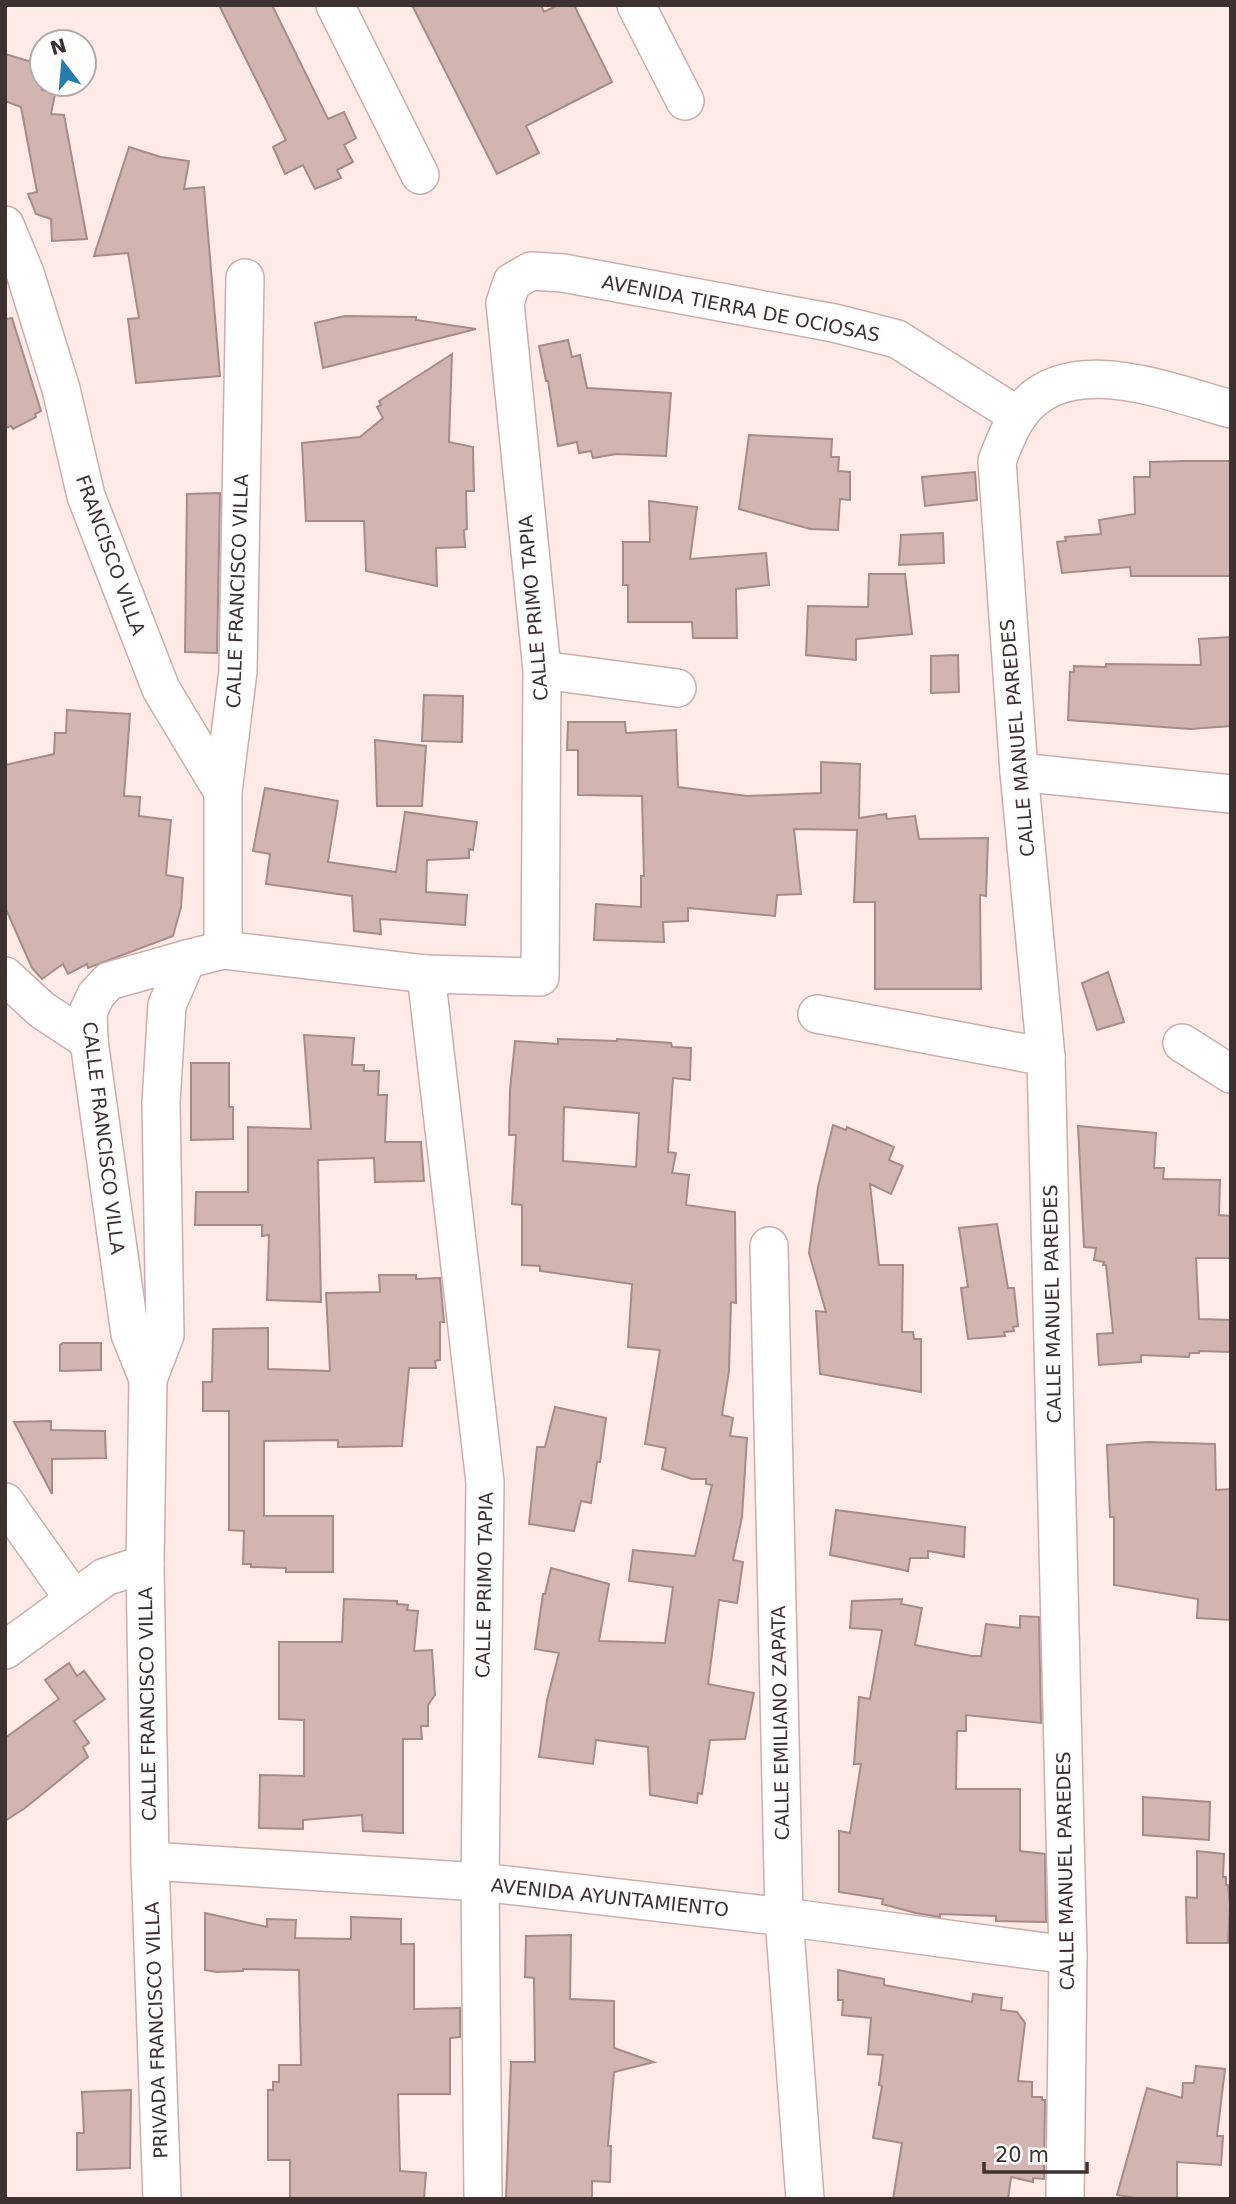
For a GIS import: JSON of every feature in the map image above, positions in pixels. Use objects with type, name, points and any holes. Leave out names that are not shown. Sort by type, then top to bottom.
[{"type":"street","points":[[335,5],[420,175]]},
{"type":"street","points":[[636,5],[685,101]]},
{"type":"street","name":"FRANCISCO VILLA","points":[[5,225],[25,273],[61,389],[86,496],[161,690],[223,792]]},
{"type":"street","name":"AVENIDA TIERRA DE OCIOSAS","points":[[512,282],[531,271],[563,273],[834,323],[897,339],[1018,416]]},
{"type":"street","name":"CALLE FRANCISCO VILLA","points":[[148,1379],[130,1334],[89,1041],[88,1012],[96,995],[109,981],[223,950],[223,792],[238,671],[245,278]]},
{"type":"street","name":"CALLE PRIMO TAPIA","points":[[483,2199],[480,1882],[485,1482],[426,974],[540,977],[542,670],[505,303],[512,282]]},
{"type":"street","points":[[1018,416],[1041,394],[1078,379],[1125,381],[1231,409]]},
{"type":"street","name":"CALLE MANUEL PAREDES","points":[[1018,416],[997,461],[1019,772],[1046,1057],[1068,1955],[1065,2199]]},
{"type":"street","points":[[542,670],[677,688]]},
{"type":"street","points":[[1019,772],[1231,794]]},
{"type":"street","points":[[223,950],[426,974]]},
{"type":"street","name":"CALLE FRANCISCO VILLA","points":[[150,1860],[145,1564],[148,1379],[165,1335],[162,1103],[167,1005],[187,959]]},
{"type":"street","points":[[5,976],[43,1010],[89,1041]]},
{"type":"street","points":[[817,1014],[1046,1057]]},
{"type":"street","points":[[1182,1043],[1231,1074]]},
{"type":"street","name":"CALLE EMILIANO ZAPATA","points":[[769,1246],[784,1917],[805,2199]]},
{"type":"street","points":[[5,1502],[72,1598]]},
{"type":"street","points":[[5,1650],[72,1598],[105,1577],[145,1564]]},
{"type":"street","name":"AVENIDA AYUNTAMIENTO","points":[[150,1860],[480,1882],[784,1917],[1068,1955]]},
{"type":"street","name":"PRIVADA FRANCISCO VILLA","points":[[150,1860],[162,2199]]},
{"type":"building","points":[[219,5],[272,5],[328,119],[344,112],[356,138],[344,145],[353,162],[337,170],[341,178],[315,189],[303,165],[285,174],[273,147],[286,140]]},
{"type":"building","points":[[412,5],[541,5],[544,12],[558,5],[574,5],[612,82],[526,126],[539,153],[497,174]]},
{"type":"building","points":[[5,54],[28,61],[28,98],[54,98],[51,114],[64,115],[87,239],[52,241],[51,219],[36,214],[28,194],[37,192],[21,107],[5,101]]},
{"type":"building","points":[[129,147],[161,157],[189,161],[184,189],[204,187],[220,376],[136,383],[128,319],[139,318],[128,253],[94,256]]},
{"type":"building","points":[[345,316],[416,317],[416,320],[476,329],[323,368],[315,323]]},
{"type":"building","points":[[12,318],[41,411],[35,414],[36,417],[13,429],[11,426],[5,428],[5,319]]},
{"type":"building","points":[[568,340],[572,357],[580,355],[587,388],[671,393],[666,456],[616,454],[593,458],[591,451],[579,453],[577,442],[558,446],[548,381],[539,346]]},
{"type":"building","points":[[452,354],[449,442],[473,447],[474,491],[466,491],[465,547],[436,548],[437,586],[366,571],[364,521],[306,521],[302,443],[360,437],[383,418],[377,407],[381,405],[379,401]]},
{"type":"building","points":[[749,435],[832,439],[831,457],[839,457],[838,471],[850,472],[850,500],[840,499],[838,530],[810,529],[739,509]]},
{"type":"building","points":[[1231,461],[1231,576],[1131,576],[1130,567],[1062,573],[1057,542],[1066,541],[1065,537],[1101,534],[1099,520],[1135,514],[1134,477],[1150,477],[1150,462]]},
{"type":"building","points":[[975,472],[977,500],[925,506],[922,477]]},
{"type":"building","points":[[220,493],[217,653],[185,652],[187,494]]},
{"type":"building","points":[[649,501],[697,507],[690,559],[766,553],[769,585],[736,589],[737,638],[693,638],[692,622],[628,622],[628,585],[623,585],[623,542],[650,542]]},
{"type":"building","points":[[943,533],[944,563],[899,565],[901,535]]},
{"type":"building","points":[[869,574],[905,574],[912,634],[856,639],[856,660],[806,655],[808,606],[868,607]]},
{"type":"building","points":[[1231,637],[1231,726],[1190,729],[1068,720],[1070,672],[1074,672],[1074,666],[1201,665],[1199,639]]},
{"type":"building","points":[[958,655],[959,692],[931,693],[931,656]]},
{"type":"building","points":[[424,695],[463,696],[462,742],[422,741]]},
{"type":"building","points":[[67,710],[130,714],[124,796],[140,797],[139,816],[171,820],[166,875],[183,878],[181,907],[173,936],[88,968],[87,964],[68,974],[63,964],[42,979],[32,968],[5,907],[5,765],[54,754],[55,733],[66,733]]},
{"type":"building","points":[[568,722],[625,722],[626,733],[676,730],[678,787],[747,796],[821,793],[821,762],[860,764],[859,818],[886,814],[887,819],[915,816],[919,839],[988,838],[986,896],[980,895],[981,989],[875,989],[875,902],[854,902],[857,830],[794,829],[801,894],[777,895],[775,916],[688,908],[688,921],[663,922],[664,942],[594,940],[596,904],[641,907],[641,876],[644,876],[642,796],[578,795],[578,750],[567,750]]},
{"type":"building","points":[[375,740],[426,746],[422,806],[377,806]]},
{"type":"building","points":[[265,788],[338,801],[328,862],[396,872],[405,812],[477,822],[473,850],[469,849],[469,858],[427,860],[426,892],[467,895],[465,925],[380,919],[381,934],[354,931],[352,896],[266,884],[270,854],[253,851]]},
{"type":"building","points":[[1108,972],[1124,1022],[1097,1030],[1082,983]]},
{"type":"building","points":[[304,1035],[354,1038],[352,1065],[364,1065],[364,1071],[379,1071],[378,1095],[387,1095],[385,1142],[421,1142],[424,1181],[375,1182],[374,1158],[318,1160],[321,1302],[267,1300],[269,1235],[262,1236],[262,1225],[195,1225],[196,1192],[248,1192],[248,1127],[311,1129]]},
{"type":"building","points":[[558,1039],[617,1039],[671,1043],[672,1047],[691,1048],[690,1080],[673,1078],[668,1152],[676,1153],[672,1173],[689,1175],[686,1205],[735,1212],[736,1303],[731,1302],[729,1371],[722,1415],[733,1418],[730,1436],[747,1438],[742,1517],[733,1560],[743,1562],[737,1603],[719,1600],[708,1684],[754,1693],[745,1739],[710,1740],[702,1794],[698,1793],[697,1803],[650,1795],[648,1747],[596,1740],[593,1764],[539,1757],[547,1700],[559,1653],[535,1649],[543,1594],[551,1568],[609,1584],[599,1641],[665,1643],[673,1587],[629,1581],[633,1550],[695,1556],[712,1485],[706,1484],[706,1479],[692,1479],[662,1469],[666,1448],[645,1444],[660,1350],[628,1347],[632,1284],[540,1271],[540,1266],[522,1265],[522,1205],[512,1204],[516,1135],[509,1135],[515,1041],[558,1044]],"holes":[[[564,1107],[639,1113],[636,1167],[563,1161]]]},
{"type":"building","points":[[191,1063],[229,1063],[229,1107],[233,1107],[233,1139],[191,1140]]},
{"type":"building","points":[[833,1125],[846,1130],[847,1127],[894,1147],[889,1160],[903,1166],[891,1194],[870,1184],[879,1265],[903,1265],[902,1332],[913,1332],[914,1339],[921,1339],[921,1392],[820,1374],[816,1311],[826,1312],[809,1253],[818,1187]]},
{"type":"building","points":[[1078,1126],[1156,1133],[1154,1168],[1164,1168],[1163,1179],[1220,1180],[1219,1215],[1231,1216],[1231,1258],[1196,1258],[1199,1319],[1231,1320],[1231,1352],[1199,1351],[1190,1353],[1189,1357],[1141,1355],[1141,1362],[1099,1365],[1097,1334],[1113,1333],[1106,1265],[1094,1260],[1096,1248],[1084,1247]]},
{"type":"building","points":[[997,1224],[1008,1288],[1014,1288],[1018,1326],[1013,1327],[1014,1331],[1004,1332],[1005,1336],[968,1339],[961,1288],[968,1287],[959,1228]]},
{"type":"building","points":[[379,1275],[416,1275],[416,1279],[440,1278],[444,1322],[440,1322],[440,1360],[435,1361],[436,1368],[409,1368],[402,1446],[338,1447],[338,1440],[264,1441],[264,1516],[333,1516],[333,1572],[286,1572],[286,1568],[251,1567],[251,1564],[243,1564],[244,1531],[229,1530],[229,1411],[203,1411],[203,1382],[212,1382],[213,1329],[268,1328],[268,1369],[330,1371],[326,1293],[380,1292]]},
{"type":"building","points":[[101,1343],[101,1370],[60,1371],[60,1345]]},
{"type":"building","points":[[555,1407],[606,1418],[591,1503],[581,1501],[574,1531],[529,1524],[537,1447],[545,1447]]},
{"type":"building","points":[[51,1421],[51,1430],[105,1431],[106,1458],[52,1459],[52,1494],[14,1422]]},
{"type":"building","points":[[1148,1442],[1215,1444],[1216,1490],[1231,1489],[1231,1620],[1197,1618],[1198,1599],[1114,1585],[1114,1517],[1110,1517],[1107,1445]]},
{"type":"building","points":[[836,1510],[965,1527],[964,1557],[928,1551],[928,1558],[910,1558],[908,1571],[830,1555]]},
{"type":"building","points":[[344,1599],[397,1601],[397,1604],[408,1605],[407,1610],[418,1611],[414,1651],[432,1650],[435,1695],[428,1705],[428,1726],[421,1726],[422,1739],[403,1739],[403,1833],[363,1831],[362,1815],[303,1820],[303,1829],[259,1828],[260,1775],[304,1776],[304,1720],[279,1719],[279,1642],[342,1642]]},
{"type":"building","points":[[902,1599],[901,1604],[922,1608],[915,1645],[972,1656],[981,1656],[986,1624],[1020,1628],[1020,1616],[1039,1617],[1041,1723],[966,1715],[966,1731],[957,1731],[956,1789],[1020,1789],[1020,1851],[1045,1854],[1046,1922],[996,1921],[996,1916],[940,1914],[940,1917],[882,1904],[883,1899],[839,1892],[839,1831],[850,1833],[861,1764],[854,1764],[859,1697],[870,1699],[882,1630],[850,1628],[852,1601]]},
{"type":"building","points":[[69,1663],[77,1676],[84,1671],[105,1699],[74,1721],[89,1743],[83,1747],[88,1757],[5,1821],[5,1738],[59,1699],[45,1680]]},
{"type":"building","points":[[1143,1797],[1210,1802],[1209,1840],[1143,1835]]},
{"type":"building","points":[[1197,1851],[1224,1854],[1223,1877],[1226,1877],[1228,1885],[1230,1906],[1228,1943],[1187,1943],[1186,1897],[1197,1898]]},
{"type":"building","points":[[205,1913],[267,1927],[267,1919],[296,1920],[295,1938],[351,1939],[351,1917],[401,1919],[401,1944],[414,1944],[414,2009],[460,2008],[460,2037],[450,2038],[450,2094],[398,2094],[400,2171],[426,2173],[424,2199],[290,2199],[290,2160],[268,2160],[268,2090],[273,2090],[273,2082],[279,2082],[279,2065],[301,2065],[299,1970],[205,1970]]},
{"type":"building","points":[[571,1935],[570,1999],[614,2001],[614,2048],[654,2062],[614,2072],[608,2146],[611,2146],[610,2182],[592,2181],[592,2199],[506,2199],[511,2062],[535,2062],[534,1978],[525,1977],[526,1936]]},
{"type":"building","points":[[838,1970],[884,1979],[884,1985],[972,2002],[973,1994],[1002,1998],[1001,2010],[1017,2012],[1025,2023],[1018,2081],[1032,2082],[1032,2097],[1042,2097],[1042,2100],[1045,2100],[1044,2179],[1033,2178],[1033,2182],[1011,2177],[1008,2199],[893,2199],[902,2143],[873,2138],[882,2086],[879,2085],[883,2055],[868,2054],[871,2018],[842,2015],[843,2000],[838,2000]]},
{"type":"building","points":[[1196,2066],[1225,2069],[1217,2136],[1223,2136],[1221,2165],[1177,2162],[1177,2199],[1142,2199],[1117,2195],[1147,2088],[1182,2098],[1183,2083],[1194,2083]]},
{"type":"building","points":[[131,2090],[130,2168],[77,2170],[77,2133],[84,2133],[82,2092]]}]
